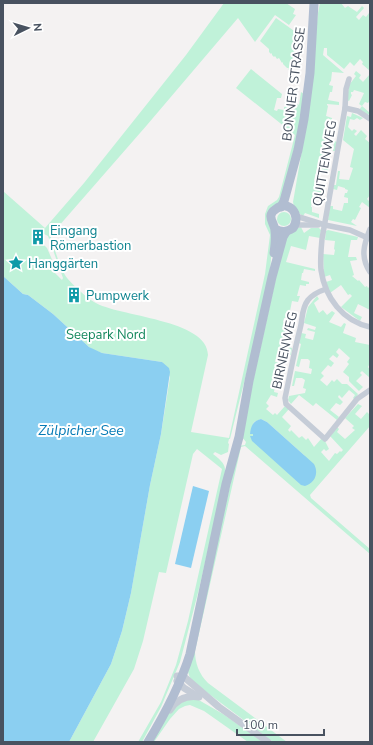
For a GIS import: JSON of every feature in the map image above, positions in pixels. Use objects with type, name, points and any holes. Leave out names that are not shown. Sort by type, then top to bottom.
[{"type":"main road","name":"BONNER STRASSE","points":[[294,217],[292,198],[308,88],[314,21],[314,3]]},
{"type":"main road","name":"BONNER STRASSE","points":[[314,21],[319,3]]},
{"type":"main road","name":"BONNER STRASSE","points":[[281,207],[284,202],[298,150]]},
{"type":"main road","points":[[148,742],[169,706],[190,654],[226,484],[232,442],[239,409],[249,381],[272,277],[283,237],[286,232],[290,230],[294,217],[285,206],[274,211],[271,217],[275,229],[276,240],[272,277]]},
{"type":"main road","points":[[275,229],[286,232]]},
{"type":"main road","points":[[144,742],[179,679]]},
{"type":"street","points":[[345,108],[346,89],[349,78]]},
{"type":"street","name":"QUITTENWEG","points":[[370,119],[358,111],[345,108],[322,239],[321,265],[322,276],[326,289],[339,310],[345,316],[358,324],[370,327]]},
{"type":"street","points":[[294,217],[350,230],[368,238]]},
{"type":"street","points":[[294,217],[325,225]]},
{"type":"street","points":[[370,228],[368,238],[364,246],[363,255],[370,272]]},
{"type":"street","name":"BIRNENWEG","points":[[326,289],[312,296],[304,308],[295,343],[294,356],[285,398],[286,404],[325,439],[357,399],[370,390]]},
{"type":"street","points":[[179,679],[199,697],[219,706]]},
{"type":"street","points":[[179,679],[268,742]]},
{"type":"street","points":[[153,733],[174,704],[188,697],[199,697]]},
{"type":"green space","name":"Seepark Nord","points":[[224,3],[286,3],[295,9],[293,14],[296,15],[289,25],[275,15],[255,42],[238,18],[51,235],[51,238],[65,275],[74,286],[91,300],[122,312],[178,326],[194,334],[204,343],[208,355],[191,432],[229,438],[265,274],[270,235],[265,224],[265,214],[268,206],[279,197],[295,135],[236,88],[251,69],[282,94],[281,98],[277,98],[274,110],[284,110],[288,97],[299,105],[301,92],[304,94],[300,124],[283,196],[275,214],[269,276],[228,443],[228,452],[221,455],[215,452],[213,454],[224,465],[225,472],[199,589],[180,662],[161,707],[142,742],[138,742],[161,702],[176,665],[188,621],[222,469],[197,449],[193,454],[166,573],[159,572],[143,641],[134,669],[93,742],[69,742],[111,664],[122,631],[131,593],[150,485],[161,434],[170,377],[162,362],[102,353],[89,347],[53,314],[28,295],[23,294],[3,276],[3,191],[45,228],[84,183],[186,55]],"holes":[[[44,234],[48,236],[63,278],[62,280],[50,268],[54,264],[47,248],[39,240]]]},
{"type":"green space","points":[[320,3],[341,3],[345,8],[348,6],[357,12],[362,6],[364,8],[356,17],[359,20],[363,15],[366,17],[369,13],[370,14],[370,71],[362,64],[363,62],[360,59],[354,66],[350,62],[344,69],[327,55],[327,48],[324,48],[323,55],[344,73],[332,72],[329,85],[333,86],[328,100],[339,102],[339,105],[327,104],[326,116],[332,118],[332,121],[336,122],[335,125],[329,124],[328,133],[324,133],[324,136],[337,142],[336,151],[333,151],[334,143],[323,141],[321,153],[324,153],[319,167],[329,168],[328,171],[317,169],[314,180],[315,184],[324,185],[324,187],[317,185],[316,189],[323,191],[324,196],[313,194],[311,207],[312,212],[319,214],[319,218],[305,213],[303,216],[296,210],[293,202],[307,121]]},
{"type":"green space","points":[[276,18],[297,33],[291,72],[279,58],[277,59],[272,55],[272,53],[271,54],[269,52],[269,49],[260,41]]},
{"type":"green space","points":[[356,71],[361,75],[359,78],[363,82],[370,74],[370,100],[368,103],[365,102],[362,106],[359,104],[364,93],[354,90],[351,92],[352,95],[349,101],[347,100],[349,85],[356,76],[354,74]]},
{"type":"green space","points":[[362,106],[370,113],[368,115],[359,110]]},
{"type":"green space","points":[[352,113],[363,118],[360,120],[357,118],[354,120],[350,119],[348,127],[352,131],[354,129],[357,131],[354,134],[356,136],[361,130],[367,136],[365,139],[370,143],[370,195],[367,199],[370,202],[370,208],[362,202],[359,207],[361,208],[355,220],[353,219],[351,222],[357,226],[328,220],[330,206],[333,206],[333,209],[342,211],[344,203],[348,203],[348,198],[344,197],[348,190],[338,186],[337,190],[333,189],[334,185],[336,185],[338,171],[340,171],[339,179],[349,180],[353,168],[350,167],[354,149],[343,140],[347,116],[351,117]]},
{"type":"green space","points":[[284,212],[289,214],[291,219],[289,224],[284,226],[279,224],[277,219],[279,214]]},
{"type":"green space","points":[[301,227],[304,233],[311,228],[319,228],[321,230],[320,238],[309,236],[306,250],[291,246],[286,262],[315,269],[315,271],[304,269],[301,280],[309,282],[309,284],[306,284],[306,286],[300,285],[297,296],[300,296],[298,302],[292,301],[290,311],[293,312],[293,315],[287,313],[286,318],[284,318],[283,322],[286,323],[286,330],[292,331],[292,334],[284,333],[280,346],[292,348],[291,355],[288,354],[289,351],[279,349],[275,362],[282,363],[282,366],[276,365],[274,370],[274,374],[277,374],[274,392],[278,393],[277,397],[271,395],[266,403],[269,406],[266,409],[273,415],[275,413],[277,415],[285,406],[289,409],[282,417],[291,426],[288,430],[290,432],[291,430],[299,438],[302,436],[306,440],[308,438],[314,447],[322,438],[329,449],[326,451],[324,449],[321,452],[329,461],[335,453],[337,454],[343,450],[330,436],[337,427],[339,429],[337,432],[345,439],[355,430],[352,428],[354,426],[345,418],[358,404],[362,406],[355,414],[361,419],[367,412],[370,415],[370,426],[310,495],[311,498],[370,549],[370,554],[245,446],[241,447],[195,655],[200,672],[208,683],[287,742],[273,742],[201,688],[190,678],[188,672],[239,446],[245,445],[246,442],[241,436],[285,237]],"holes":[[[261,419],[267,422],[305,456],[250,436],[253,436],[253,434],[250,434],[254,422]]]},
{"type":"green space","points":[[328,230],[358,237],[357,240],[351,240],[348,257],[356,257],[357,260],[350,261],[354,275],[352,276],[358,281],[359,280],[365,287],[367,286],[368,288],[370,286],[370,310],[358,304],[354,313],[362,317],[360,321],[341,307],[352,296],[350,294],[348,295],[341,285],[330,293],[326,282],[332,280],[330,275],[324,277],[323,254],[334,255],[335,250],[335,241],[325,240],[326,231]]},
{"type":"green space","points":[[317,296],[319,299],[314,303],[319,313],[323,310],[327,315],[332,311],[335,313],[329,322],[341,327],[344,323],[346,324],[343,333],[356,338],[355,342],[370,345],[370,363],[368,367],[370,370],[370,378],[362,371],[360,373],[362,375],[356,381],[363,387],[359,391],[349,381],[349,377],[343,372],[349,364],[347,362],[350,358],[339,348],[336,352],[339,355],[337,358],[333,355],[329,359],[334,363],[331,367],[328,365],[321,373],[324,376],[320,380],[327,386],[332,380],[334,382],[337,379],[342,384],[347,384],[358,394],[355,400],[353,398],[355,395],[349,390],[342,398],[339,395],[338,397],[343,402],[340,405],[336,403],[330,410],[339,417],[337,420],[316,403],[313,406],[299,395],[291,404],[288,400],[289,396],[305,393],[306,389],[303,388],[305,380],[302,378],[296,378],[294,386],[292,386],[295,371],[311,374],[312,369],[309,368],[310,361],[308,359],[301,359],[299,367],[296,366],[301,344],[299,343],[301,333],[306,334],[305,338],[313,340],[315,332],[307,330],[308,328],[315,330],[316,327],[304,323],[308,307]]},
{"type":"green space","points":[[197,699],[223,714],[263,742],[248,742],[204,711],[190,705],[179,709],[154,742],[150,742],[172,709],[183,701]]},
{"type":"water","name":"Zülpicher See","points":[[3,276],[23,294],[28,295],[53,314],[89,347],[102,353],[162,362],[169,368],[170,372],[161,434],[150,485],[131,593],[122,631],[111,664],[69,742],[3,742]]},
{"type":"water","points":[[261,419],[267,422],[314,464],[316,474],[311,483],[305,486],[301,485],[252,441],[250,436],[253,436],[253,434],[250,434],[252,426],[256,421]]},
{"type":"water","points":[[193,486],[209,491],[191,568],[175,564]]},
{"type":"place","name":"Eingang Römerbastion","points":[[38,237]]},
{"type":"place","name":"Hanggärten","points":[[16,263]]},
{"type":"place","name":"Pumpwerk","points":[[74,295]]}]
